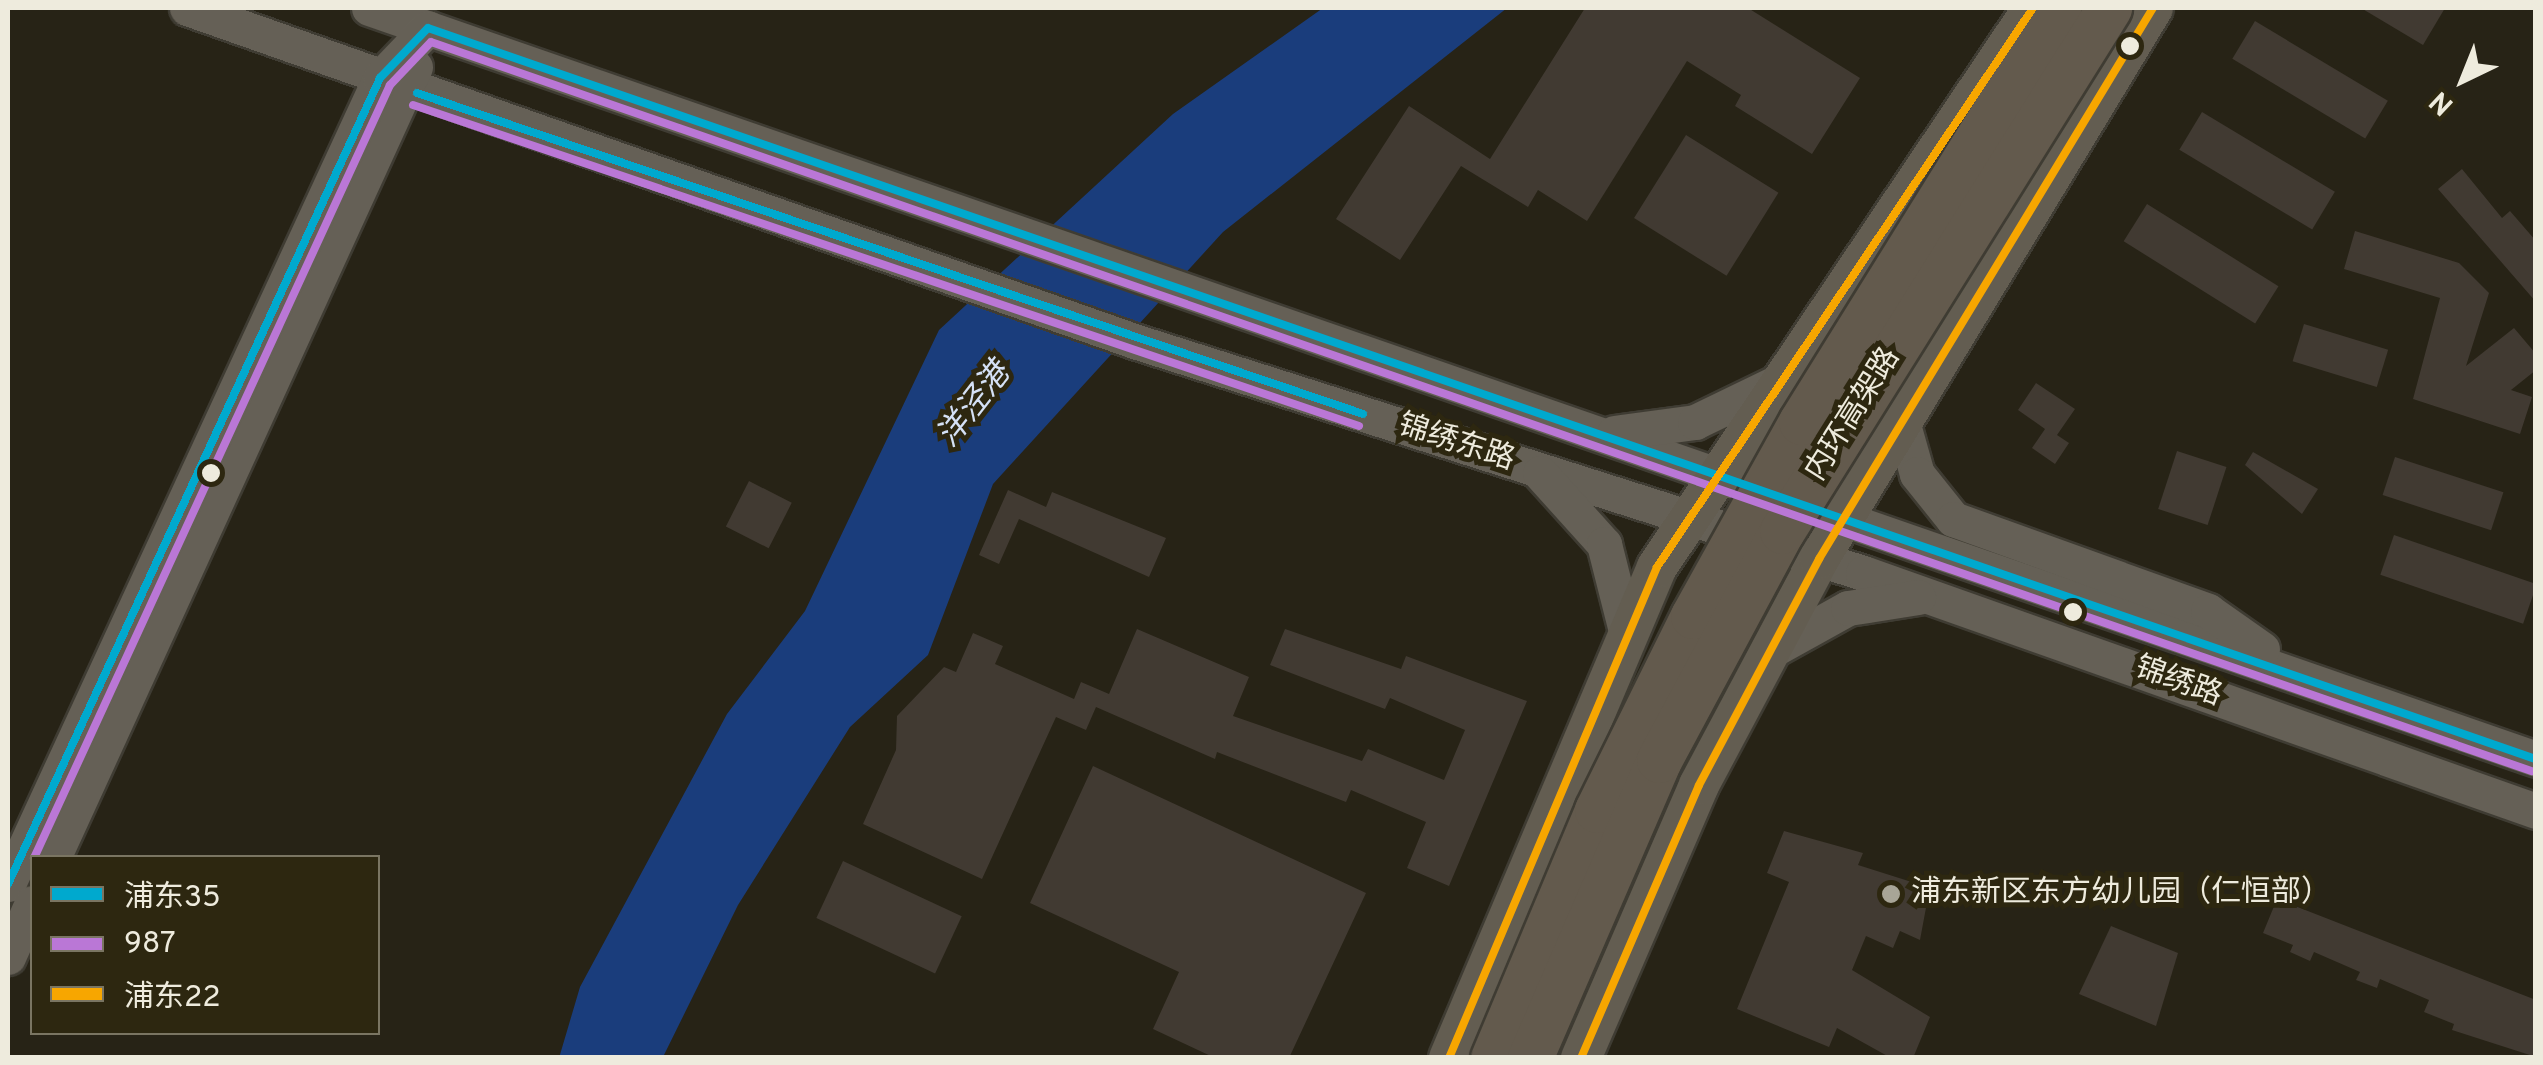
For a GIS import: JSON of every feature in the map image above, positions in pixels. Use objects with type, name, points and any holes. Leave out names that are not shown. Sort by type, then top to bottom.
[{"type":"highway","name":"内环高架路","points":[[1493,1058],[1597,810],[1693,616],[1801,422],[2059,8]]},
{"type":"highway","name":"内环高架路","points":[[1530,1058],[1660,760],[1782,531],[2109,8]]},
{"type":"main road","name":"锦绣东路","points":[[187,8],[394,84],[1134,341],[1819,559]]},
{"type":"main road","name":"锦绣东路","points":[[369,8],[1004,231],[1188,288],[1719,471]]},
{"type":"main road","points":[[1449,1058],[1626,631],[1686,516],[2033,8]]},
{"type":"main road","points":[[1582,1058],[1699,785],[1776,648],[1819,559],[2153,8]]},
{"type":"main road","points":[[8,884],[394,84],[428,28]]},
{"type":"main road","points":[[54,855],[394,84]]},
{"type":"main road","points":[[1608,434],[1695,422],[1782,380]]},
{"type":"main road","points":[[1902,422],[1917,474],[1953,519],[2208,611],[2300,675]]},
{"type":"main road","points":[[1536,469],[1604,544],[1626,631]]},
{"type":"main road","name":"锦绣路","points":[[1719,471],[2536,758]]},
{"type":"main road","name":"锦绣路","points":[[1819,559],[2536,811]]},
{"type":"main road","points":[[1776,648],[1848,608],[1932,596]]},
{"type":"main road","points":[[8,957],[30,907]]},
{"type":"water","name":"洋泾港","points":[[1323,8],[1507,8],[1223,232],[993,484],[928,655],[850,727],[738,905],[663,1057],[559,1058],[580,987],[727,714],[805,611],[939,330],[1173,114]]},
{"type":"building","points":[[1585,8],[1748,8],[1860,78],[1812,154],[1735,106],[1741,95],[1687,61],[1587,221],[1538,190],[1528,207],[1461,166],[1400,260],[1336,219],[1409,106],[1490,159]]},
{"type":"building","points":[[2361,8],[2445,8],[2423,45]]},
{"type":"building","points":[[2255,21],[2388,101],[2365,139],[2232,59]]},
{"type":"building","points":[[2202,112],[2335,192],[2312,230],[2179,150]]},
{"type":"building","points":[[1686,135],[1778,193],[1727,276],[1634,218]]},
{"type":"building","points":[[2462,169],[2502,218],[2510,211],[2536,241],[2536,302],[2438,189]]},
{"type":"building","points":[[2147,204],[2278,286],[2255,323],[2124,241]]},
{"type":"building","points":[[2355,231],[2459,263],[2489,293],[2466,366],[2514,328],[2536,354],[2536,370],[2511,390],[2532,397],[2520,434],[2413,399],[2440,298],[2344,269]]},
{"type":"building","points":[[2304,324],[2388,350],[2377,387],[2293,361]]},
{"type":"building","points":[[2036,383],[2075,409],[2057,435],[2069,443],[2055,464],[2032,448],[2045,429],[2018,410]]},
{"type":"building","points":[[2177,451],[2226,467],[2208,525],[2158,509]]},
{"type":"building","points":[[2253,452],[2318,489],[2302,514],[2245,465]]},
{"type":"building","points":[[2395,457],[2503,492],[2491,530],[2383,495]]},
{"type":"building","points":[[749,481],[792,503],[769,548],[726,526]]},
{"type":"building","points":[[1008,490],[1046,507],[1052,492],[1166,538],[1149,577],[1019,519],[999,564],[979,555]]},
{"type":"building","points":[[2394,535],[2536,584],[2523,624],[2380,575]]},
{"type":"building","points":[[1137,629],[1249,677],[1233,716],[1362,761],[1368,749],[1444,780],[1465,730],[1390,698],[1385,709],[1270,665],[1285,629],[1401,669],[1406,656],[1527,701],[1449,886],[1407,868],[1426,822],[1351,790],[1346,802],[1217,752],[1215,759],[1096,707],[1086,730],[1056,717],[982,879],[863,824],[896,750],[897,716],[944,667],[956,672],[973,633],[1003,646],[995,664],[1074,699],[1081,682],[1109,694]]},
{"type":"building","points":[[1093,766],[1366,893],[1289,1058],[1215,1058],[1153,1029],[1179,972],[1030,903]]},
{"type":"building","points":[[1784,831],[1863,853],[1858,865],[1918,884],[1928,897],[1920,940],[1900,931],[1893,948],[1866,936],[1852,970],[1930,1017],[1913,1058],[1891,1058],[1837,1028],[1829,1047],[1737,1009],[1789,882],[1767,873]]},
{"type":"building","points":[[843,861],[962,916],[935,973],[816,918]]},
{"type":"building","points":[[2277,899],[2536,1000],[2536,1057],[2452,1030],[2454,1024],[2424,1012],[2429,1000],[2380,979],[2377,988],[2356,980],[2360,972],[2314,952],[2310,961],[2290,952],[2293,945],[2263,933]]},
{"type":"building","points":[[2111,926],[2178,953],[2156,1026],[2079,994]]},
{"type":"transit line","name":"浦东22","points":[[1449,1058],[1657,567],[2033,8]]},
{"type":"transit line","name":"浦东22","points":[[1581,1058],[1699,785],[1819,559],[2153,8]]},
{"type":"transit line","name":"浦东35","points":[[8,884],[380,78],[428,28],[2536,759]]},
{"type":"transit line","name":"987","points":[[35,855],[390,85],[431,42],[2532,771]]},
{"type":"transit line","name":"浦东35","points":[[417,93],[1363,414]]},
{"type":"transit line","name":"987","points":[[413,105],[1359,426]]},
{"type":"place","name":"浦东新区东方幼儿园（仁恒部）","points":[[1891,894]]}]
